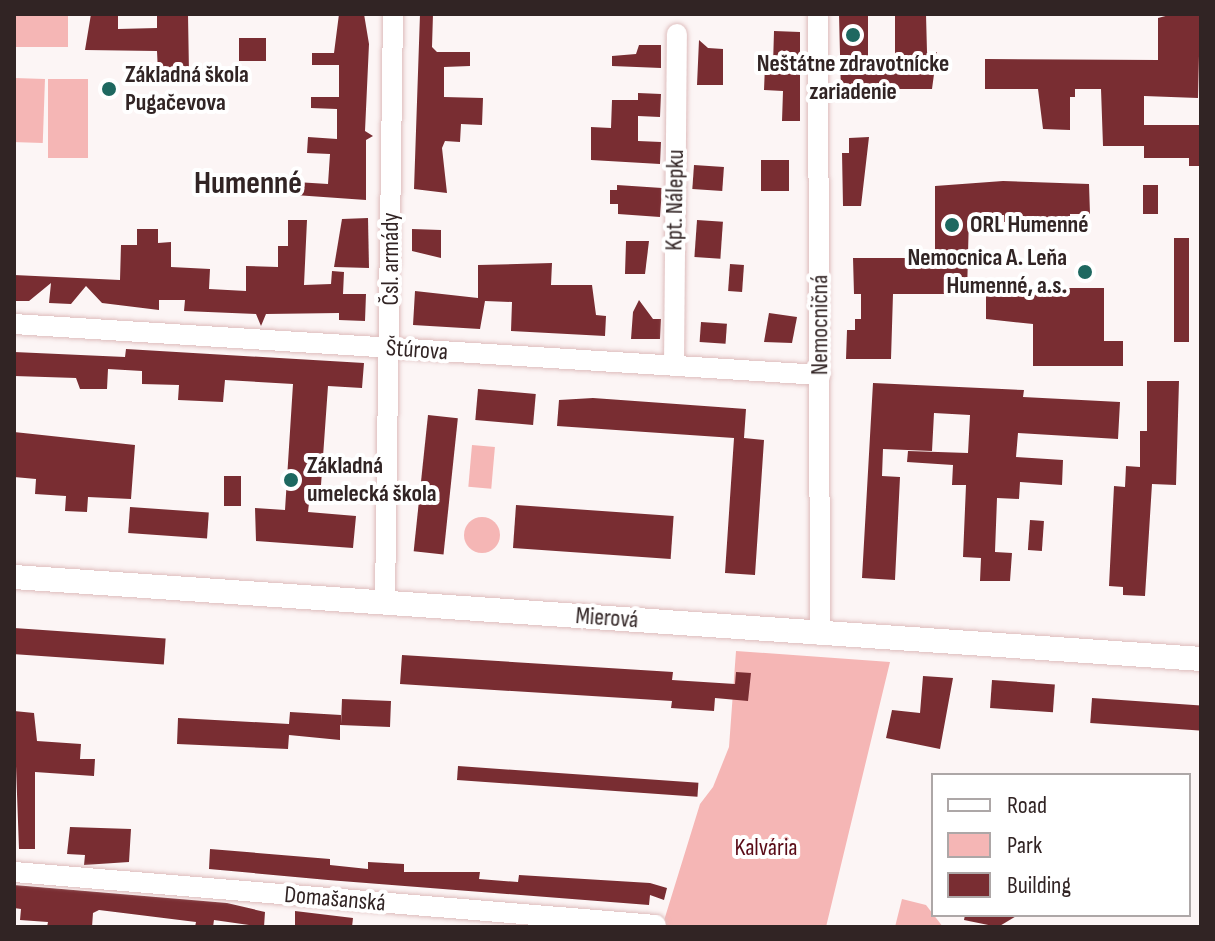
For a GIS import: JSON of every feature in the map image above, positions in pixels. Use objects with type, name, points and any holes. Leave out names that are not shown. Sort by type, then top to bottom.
[{"type":"main road","name":"Mierová","points":[[14,577],[385,600],[820,635],[1201,659]]},
{"type":"street","name":"Čsl. armády","points":[[385,600],[393,14]]},
{"type":"street","name":"Nemocničná","points":[[818,14],[820,635]]},
{"type":"street","name":"Kpt. Nálepku","points":[[674,366],[677,34]]},
{"type":"street","name":"Štúrova","points":[[14,324],[820,375]]},
{"type":"street","name":"Domašanská","points":[[14,872],[656,925]]},
{"type":"green space","points":[[14,14],[68,14],[68,47],[14,47]]},
{"type":"green space","points":[[14,78],[45,79],[43,143],[14,142]]},
{"type":"green space","points":[[48,79],[88,79],[88,158],[48,158]]},
{"type":"green space","points":[[472,445],[495,447],[491,489],[468,487]]},
{"type":"green space","points":[[482,517],[495,522],[500,535],[495,548],[482,553],[469,548],[464,535],[469,522]]},
{"type":"green space","name":"Kalvária","points":[[736,651],[890,662],[826,927],[662,927],[700,804],[713,787],[729,747]]},
{"type":"green space","points":[[902,899],[926,905],[931,917],[935,917],[943,927],[895,927]]},
{"type":"building","points":[[91,14],[118,14],[118,29],[157,28],[157,14],[188,14],[189,73],[158,73],[157,51],[85,50]]},
{"type":"building","points":[[339,14],[364,14],[369,44],[365,131],[373,136],[366,140],[366,200],[295,195],[296,182],[328,184],[330,154],[307,153],[308,137],[337,139],[337,109],[311,108],[311,97],[339,97],[339,65],[312,65],[312,53],[334,53]]},
{"type":"building","points":[[420,14],[433,14],[432,47],[437,52],[470,52],[470,66],[444,67],[444,97],[483,98],[482,125],[461,124],[460,142],[445,141],[442,148],[447,193],[414,189]]},
{"type":"building","points":[[839,14],[868,14],[868,68],[895,68],[895,14],[926,14],[927,52],[937,52],[932,89],[868,89],[868,95],[841,95]]},
{"type":"building","points":[[1173,14],[1200,14],[1198,98],[1144,96],[1144,125],[1201,125],[1201,166],[1189,166],[1189,158],[1144,158],[1144,146],[1103,146],[1101,89],[1075,89],[1075,97],[1070,97],[1070,130],[1043,129],[1038,89],[985,89],[985,59],[1158,60],[1158,18]]},
{"type":"building","points":[[774,31],[800,32],[800,121],[782,121],[783,91],[764,90],[765,65],[773,65]]},
{"type":"building","points":[[239,38],[266,38],[266,61],[239,61]]},
{"type":"building","points":[[699,40],[708,48],[723,49],[723,85],[697,85]]},
{"type":"building","points":[[639,45],[661,45],[661,68],[612,66],[612,56],[636,54]]},
{"type":"building","points":[[638,93],[661,94],[660,117],[638,116],[638,141],[661,142],[660,164],[591,160],[591,127],[611,128],[612,100],[638,100]]},
{"type":"building","points":[[869,137],[861,206],[843,206],[842,153],[849,153],[849,138]]},
{"type":"building","points":[[761,160],[789,160],[789,191],[761,191]]},
{"type":"building","points":[[694,165],[724,167],[722,191],[692,189]]},
{"type":"building","points":[[1003,181],[1089,184],[1090,214],[1070,214],[1070,222],[1004,222],[1004,215],[969,215],[967,294],[893,294],[891,359],[846,359],[847,330],[855,330],[855,319],[861,319],[861,294],[854,294],[853,258],[935,258],[935,186]]},
{"type":"building","points":[[617,185],[662,188],[660,217],[618,214],[618,204],[610,204],[610,190],[617,190]]},
{"type":"building","points":[[1143,185],[1158,185],[1158,214],[1143,214]]},
{"type":"building","points":[[368,218],[369,268],[334,267],[342,219]]},
{"type":"building","points":[[288,220],[307,220],[304,285],[331,284],[332,271],[344,272],[343,294],[366,294],[365,321],[339,320],[339,313],[266,314],[261,326],[256,314],[184,311],[185,300],[159,300],[159,310],[102,303],[86,286],[71,304],[49,303],[51,283],[29,301],[14,301],[14,275],[120,280],[121,245],[137,245],[137,229],[158,229],[158,243],[171,242],[171,267],[210,269],[209,289],[246,291],[246,266],[278,267],[278,246],[288,246]]},
{"type":"building","points":[[697,220],[723,222],[720,259],[694,257]]},
{"type":"building","points":[[412,229],[441,230],[441,258],[412,251]]},
{"type":"building","points":[[1174,238],[1189,238],[1189,342],[1174,342]]},
{"type":"building","points":[[626,241],[649,241],[645,274],[625,274]]},
{"type":"building","points":[[552,263],[551,285],[592,285],[596,315],[606,316],[605,336],[511,331],[512,302],[485,301],[480,329],[413,325],[415,291],[478,298],[478,265]]},
{"type":"building","points":[[730,264],[744,265],[742,292],[728,291]]},
{"type":"building","points":[[986,288],[1104,288],[1104,341],[1123,341],[1123,366],[1033,366],[1033,324],[986,319]]},
{"type":"building","points":[[639,300],[653,319],[661,319],[660,339],[631,339],[633,312]]},
{"type":"building","points":[[769,313],[797,317],[792,343],[764,342]]},
{"type":"building","points":[[701,322],[727,324],[726,344],[700,342]]},
{"type":"building","points":[[126,349],[364,363],[362,388],[328,386],[321,485],[311,485],[308,512],[356,516],[353,548],[256,541],[255,508],[285,510],[293,384],[225,380],[223,402],[178,400],[179,385],[142,384],[142,371],[108,369],[107,389],[80,389],[76,378],[14,376],[14,352],[125,357]]},
{"type":"building","points":[[1147,381],[1179,381],[1176,485],[1152,484],[1145,596],[1123,595],[1123,587],[1109,586],[1114,486],[1125,487],[1126,466],[1140,467],[1140,431],[1147,431]]},
{"type":"building","points":[[873,383],[1024,390],[1023,397],[1120,402],[1118,439],[1018,433],[1016,457],[1063,460],[1062,485],[1020,482],[1019,499],[997,498],[995,552],[1012,553],[1010,581],[980,581],[981,558],[963,557],[966,485],[952,485],[953,465],[907,462],[908,451],[968,453],[970,415],[934,413],[932,451],[883,449],[882,476],[900,477],[895,580],[862,578]]},
{"type":"building","points":[[478,389],[536,394],[533,425],[475,420]]},
{"type":"building","points":[[593,398],[746,409],[744,438],[764,440],[755,575],[725,573],[734,438],[557,426],[559,400]]},
{"type":"building","points":[[428,415],[458,418],[444,554],[414,551]]},
{"type":"building","points":[[14,432],[135,445],[131,499],[88,497],[87,512],[65,511],[66,496],[35,494],[36,479],[14,477]]},
{"type":"building","points":[[224,476],[241,476],[241,506],[224,506]]},
{"type":"building","points":[[516,505],[674,516],[671,559],[513,548]]},
{"type":"building","points":[[130,507],[209,513],[207,538],[128,533]]},
{"type":"building","points":[[1030,520],[1044,521],[1042,551],[1028,550]]},
{"type":"building","points":[[14,628],[166,639],[164,665],[14,654]]},
{"type":"building","points":[[402,655],[673,672],[672,680],[735,684],[736,672],[751,673],[748,701],[715,698],[714,711],[671,708],[672,701],[400,684]]},
{"type":"building","points":[[923,676],[953,678],[940,749],[886,738],[892,710],[920,713]]},
{"type":"building","points":[[992,680],[1055,684],[1053,712],[990,708]]},
{"type":"building","points":[[1092,698],[1201,706],[1199,731],[1090,723]]},
{"type":"building","points":[[342,699],[391,701],[390,727],[340,725],[340,740],[289,735],[288,749],[177,744],[178,718],[289,724],[290,712],[341,715],[341,724]]},
{"type":"building","points":[[14,711],[34,713],[37,741],[81,744],[80,759],[95,759],[94,776],[35,772],[35,849],[19,849]]},
{"type":"building","points":[[458,766],[698,783],[697,797],[457,780]]},
{"type":"building","points":[[70,827],[131,829],[129,862],[84,865],[85,855],[67,854]]},
{"type":"building","points":[[210,849],[330,859],[330,865],[368,869],[368,862],[404,864],[404,872],[480,872],[479,879],[518,882],[519,875],[650,883],[667,888],[664,900],[650,895],[649,905],[328,880],[209,869]]},
{"type":"building","points":[[14,885],[227,903],[265,912],[264,927],[214,920],[213,927],[195,927],[196,922],[99,910],[93,913],[92,927],[47,927],[48,922],[20,920],[21,909],[14,908]]},
{"type":"building","points":[[295,911],[353,918],[352,927],[295,927]]},
{"type":"building","points":[[965,917],[1015,917],[998,927],[964,920]]},
{"type":"place","name":"Neštátne zdravotnícke zariadenie","points":[[853,35]]},
{"type":"place","name":"Základná škola Pugačevova","points":[[109,89]]},
{"type":"place","name":"ORL Humenné","points":[[952,225]]},
{"type":"place","name":"Nemocnica A. Leňa Humenné, a.s.","points":[[1085,272]]},
{"type":"place","name":"Základná umelecká škola","points":[[291,480]]},
{"type":"district","name":"Humenné","points":[[248,184]]}]
